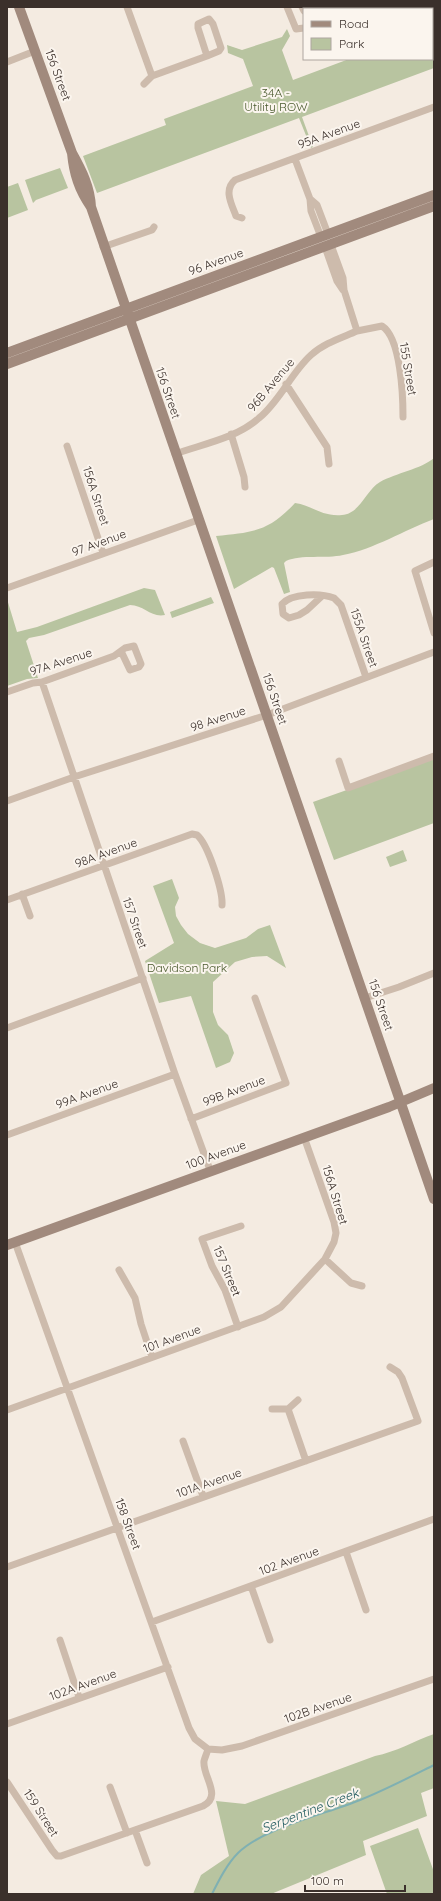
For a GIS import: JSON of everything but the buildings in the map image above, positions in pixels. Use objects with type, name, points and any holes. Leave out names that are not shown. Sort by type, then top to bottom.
[{"type":"main road","name":"156 Street","points":[[19,7],[72,153],[82,170],[90,193],[90,208],[126,315],[267,715],[400,1102],[430,1177],[434,1199]]},
{"type":"main road","name":"96 Avenue","points":[[7,364],[327,235],[434,195]]},
{"type":"main road","name":"96 Avenue","points":[[7,353],[126,315],[328,246],[434,206]]},
{"type":"main road","points":[[327,235],[328,246]]},
{"type":"main road","name":"100 Avenue","points":[[11,1243],[400,1102],[434,1088]]},
{"type":"street","points":[[127,7],[152,76]]},
{"type":"street","points":[[287,7],[296,29],[303,28]]},
{"type":"street","points":[[144,84],[152,76],[207,56],[219,51],[221,48],[213,24],[209,19],[198,24],[207,56]]},
{"type":"street","points":[[7,62],[35,51]]},
{"type":"street","name":"95A Avenue","points":[[242,218],[236,216],[229,195],[232,183],[434,107]]},
{"type":"street","points":[[295,159],[310,199],[317,205],[327,235]]},
{"type":"street","points":[[103,247],[152,230],[154,227]]},
{"type":"street","points":[[328,246],[337,280],[344,290],[357,331]]},
{"type":"street","name":"155 Street","points":[[357,331],[380,325],[385,328],[392,339],[400,378],[403,417]]},
{"type":"street","name":"96B Avenue","points":[[175,454],[231,434],[258,419],[286,384],[315,352],[326,345],[357,331]]},
{"type":"street","points":[[286,384],[327,447],[329,464]]},
{"type":"street","points":[[231,434],[244,477],[245,487]]},
{"type":"street","name":"156A Street","points":[[67,446],[103,552]]},
{"type":"street","name":"97 Avenue","points":[[7,588],[103,552],[198,520]]},
{"type":"street","points":[[434,562],[415,571],[434,633]]},
{"type":"street","name":"155A Street","points":[[322,596],[299,615],[289,618],[283,614],[282,604],[290,598],[313,595],[322,596],[334,598],[341,605],[366,677]]},
{"type":"street","name":"97A Avenue","points":[[7,692],[33,682],[42,682],[114,656],[121,651]]},
{"type":"street","name":"98 Avenue","points":[[7,801],[74,777],[267,715],[434,652]]},
{"type":"street","name":"157 Street","points":[[42,682],[175,1074],[210,1170]]},
{"type":"street","points":[[339,761],[348,788],[434,756]]},
{"type":"street","name":"98A Avenue","points":[[7,900],[186,835],[197,835],[206,847],[222,896],[222,905]]},
{"type":"street","points":[[22,894],[30,916]]},
{"type":"street","points":[[365,998],[399,987],[434,973]]},
{"type":"street","points":[[7,1028],[85,996],[142,978]]},
{"type":"street","name":"99B Avenue","points":[[191,1119],[286,1083],[255,998]]},
{"type":"street","name":"99A Avenue","points":[[7,1135],[175,1074]]},
{"type":"street","name":"156A Street","points":[[304,1137],[334,1222],[336,1233],[334,1242],[325,1259]]},
{"type":"street","name":"157 Street","points":[[238,1327],[225,1290],[212,1266],[202,1239],[241,1226]]},
{"type":"street","name":"158 Street","points":[[11,1243],[118,1527],[189,1728],[196,1739],[208,1749]]},
{"type":"street","points":[[325,1259],[351,1283],[362,1286]]},
{"type":"street","name":"101 Avenue","points":[[7,1410],[238,1327],[276,1311],[325,1259]]},
{"type":"street","points":[[119,1270],[135,1298],[141,1324],[152,1357]]},
{"type":"street","name":"101A Avenue","points":[[7,1567],[203,1496],[418,1421],[402,1378],[398,1372],[390,1367]]},
{"type":"street","points":[[272,1409],[288,1409],[298,1400]]},
{"type":"street","points":[[288,1409],[306,1461]]},
{"type":"street","points":[[183,1441],[203,1496]]},
{"type":"street","name":"102 Avenue","points":[[152,1622],[434,1519]]},
{"type":"street","points":[[346,1552],[366,1610]]},
{"type":"street","points":[[251,1586],[270,1640]]},
{"type":"street","points":[[60,1640],[79,1697]]},
{"type":"street","name":"102A Avenue","points":[[7,1724],[168,1666]]},
{"type":"street","name":"102B Avenue","points":[[208,1749],[222,1750],[238,1748],[434,1679]]},
{"type":"street","points":[[110,1787],[127,1833],[203,1806],[210,1801],[213,1793],[204,1763],[208,1749]]},
{"type":"street","name":"159 Street","points":[[7,1782],[57,1856],[64,1855],[127,1833]]},
{"type":"street","points":[[135,1830],[147,1863]]},
{"type":"green space","name":"34A - Utility ROW","points":[[434,28],[434,68],[302,117],[313,147],[311,148],[299,118],[97,193],[83,156],[166,125],[164,119],[253,86],[243,59],[228,53],[227,45],[242,50],[282,37],[287,29],[290,36],[282,50],[293,80],[346,60],[433,60]]},
{"type":"green space","points":[[60,168],[68,188],[36,200],[33,203],[25,180]]},
{"type":"green space","points":[[18,183],[28,210],[7,218],[7,187]]},
{"type":"green space","points":[[434,458],[434,519],[378,544],[355,552],[336,556],[299,558],[286,561],[284,563],[290,592],[284,594],[274,568],[272,567],[234,589],[216,536],[259,529],[276,520],[295,503],[323,513],[335,515],[348,514],[354,511],[371,490],[380,482],[429,462]]},
{"type":"green space","points":[[144,588],[155,590],[165,615],[156,615],[139,607],[130,605],[44,635],[29,638],[26,641],[38,678],[27,679],[7,686],[7,599],[17,632],[37,627]]},
{"type":"green space","points":[[211,597],[214,603],[172,618],[170,612]]},
{"type":"green space","points":[[434,759],[434,823],[334,860],[313,802]]},
{"type":"green space","points":[[403,850],[407,861],[390,867],[386,857]]},
{"type":"green space","name":"Davidson Park","points":[[172,879],[179,898],[175,907],[176,916],[188,934],[200,943],[215,948],[246,938],[258,929],[270,925],[286,968],[267,956],[252,957],[235,962],[213,982],[213,1012],[218,1025],[228,1035],[234,1053],[230,1062],[216,1068],[191,996],[159,1003],[145,961],[174,943],[153,886]]},
{"type":"green space","points":[[434,1734],[434,1788],[421,1793],[427,1816],[363,1841],[366,1855],[271,1894],[193,1894],[201,1875],[229,1856],[216,1801],[245,1804],[375,1756],[390,1752]]},
{"type":"green space","points":[[418,1828],[434,1872],[434,1894],[387,1894],[370,1846]]},
{"type":"waterway","name":"Serpentine Creek","points":[[212,1894],[230,1862],[249,1844],[263,1836],[296,1822],[369,1796],[434,1765]]}]
